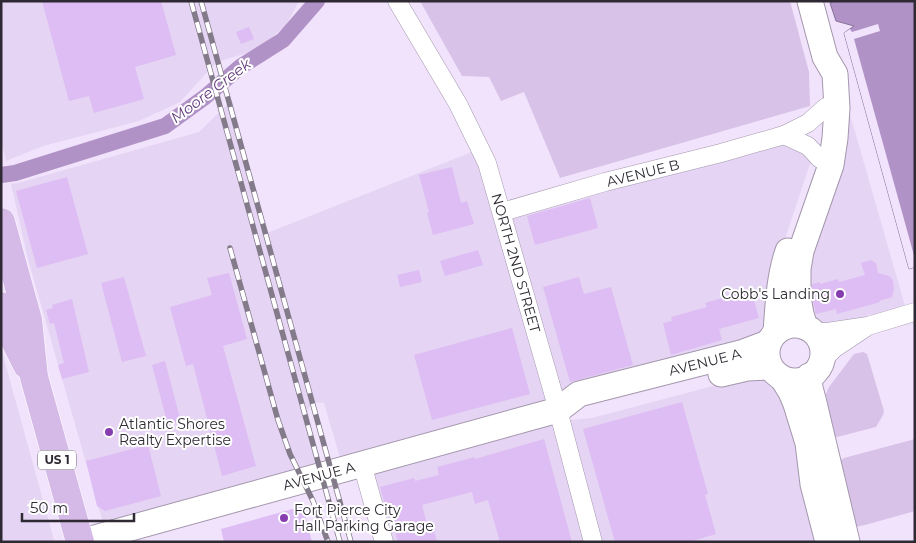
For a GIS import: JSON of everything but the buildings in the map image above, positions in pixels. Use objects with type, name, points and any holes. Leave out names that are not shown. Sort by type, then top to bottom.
[{"type":"main road","name":"US 1","points":[[1,222],[28,320],[34,377],[80,542]]},
{"type":"main road","name":"US 1","points":[[1,306],[8,327],[34,377]]},
{"type":"street","name":"NORTH 2ND STREET","points":[[397,1],[458,104],[487,163],[558,410],[593,542]]},
{"type":"street","points":[[810,1],[825,57],[835,74],[837,108],[835,138],[831,166],[802,230],[784,262],[772,338],[766,351],[767,360],[791,392],[808,443],[818,453]]},
{"type":"street","points":[[825,57],[823,73],[826,107],[824,130],[820,159],[802,230],[798,285],[801,314],[809,330],[819,338],[822,346],[823,352],[815,369],[813,399],[818,453],[847,542]]},
{"type":"street","name":"AVENUE B","points":[[502,212],[605,182],[784,135],[808,123],[826,107]]},
{"type":"street","points":[[784,135],[808,146],[820,159]]},
{"type":"street","points":[[772,338],[789,326],[827,332],[868,326],[915,312]]},
{"type":"street","points":[[776,373],[792,381],[801,380],[815,369],[835,348],[868,326]]},
{"type":"street","name":"AVENUE A","points":[[695,373],[772,338]]},
{"type":"street","name":"AVENUE A","points":[[80,542],[558,410],[579,394],[695,373],[747,368],[776,373]]},
{"type":"street","points":[[818,453],[813,484],[828,542]]},
{"type":"street","points":[[362,464],[384,542]]},
{"type":"shaded area","points":[[1,1],[299,1],[286,25],[257,50],[217,62],[180,102],[139,121],[43,146],[6,161],[1,140]]},
{"type":"shaded area","points":[[420,1],[790,1],[809,72],[810,106],[560,178],[524,92],[501,101],[489,77],[462,76]]},
{"type":"shaded area","points":[[835,1],[915,1],[915,267],[909,269],[844,33],[854,26],[836,21],[830,3]]},
{"type":"shaded area","points":[[232,100],[267,233],[472,152],[480,167],[549,406],[341,461],[324,403],[312,402],[308,410],[317,467],[104,526],[28,259],[11,184],[199,132]]},
{"type":"shaded area","points":[[849,111],[905,306],[871,316],[870,314],[865,317],[814,326],[806,270]]},
{"type":"shaded area","points":[[783,144],[803,154],[811,161],[775,269],[764,336],[563,398],[512,218]]},
{"type":"shaded area","points":[[1,348],[54,540],[49,542],[1,542]]},
{"type":"shaded area","points":[[863,352],[867,354],[884,411],[883,415],[876,427],[832,437],[826,394],[829,387],[854,354]]},
{"type":"shaded area","points":[[767,375],[771,380],[784,387],[821,542],[601,542],[569,420],[592,418],[751,376]]},
{"type":"shaded area","points":[[553,423],[585,542],[393,542],[371,471]]},
{"type":"shaded area","points":[[915,439],[915,511],[854,527],[839,461]]},
{"type":"pier","points":[[878,24],[880,31],[854,39],[915,259],[915,267],[909,269],[844,33],[850,29],[852,32]]},
{"type":"waterway","name":"Moore Creek","points":[[1,175],[15,173],[165,126],[205,97],[240,67],[283,40],[317,1]]},
{"type":"railway","points":[[191,1],[340,542]]},
{"type":"railway","points":[[201,1],[351,542]]},
{"type":"railway","points":[[230,248],[278,420],[290,454],[313,501],[328,542]]},
{"type":"place","name":"Cobb's Landing","points":[[840,294]]},
{"type":"place","name":"Atlantic Shores Realty Expertise","points":[[109,432]]},
{"type":"place","name":"Fort Pierce City Hall Parking Garage","points":[[284,518]]}]
